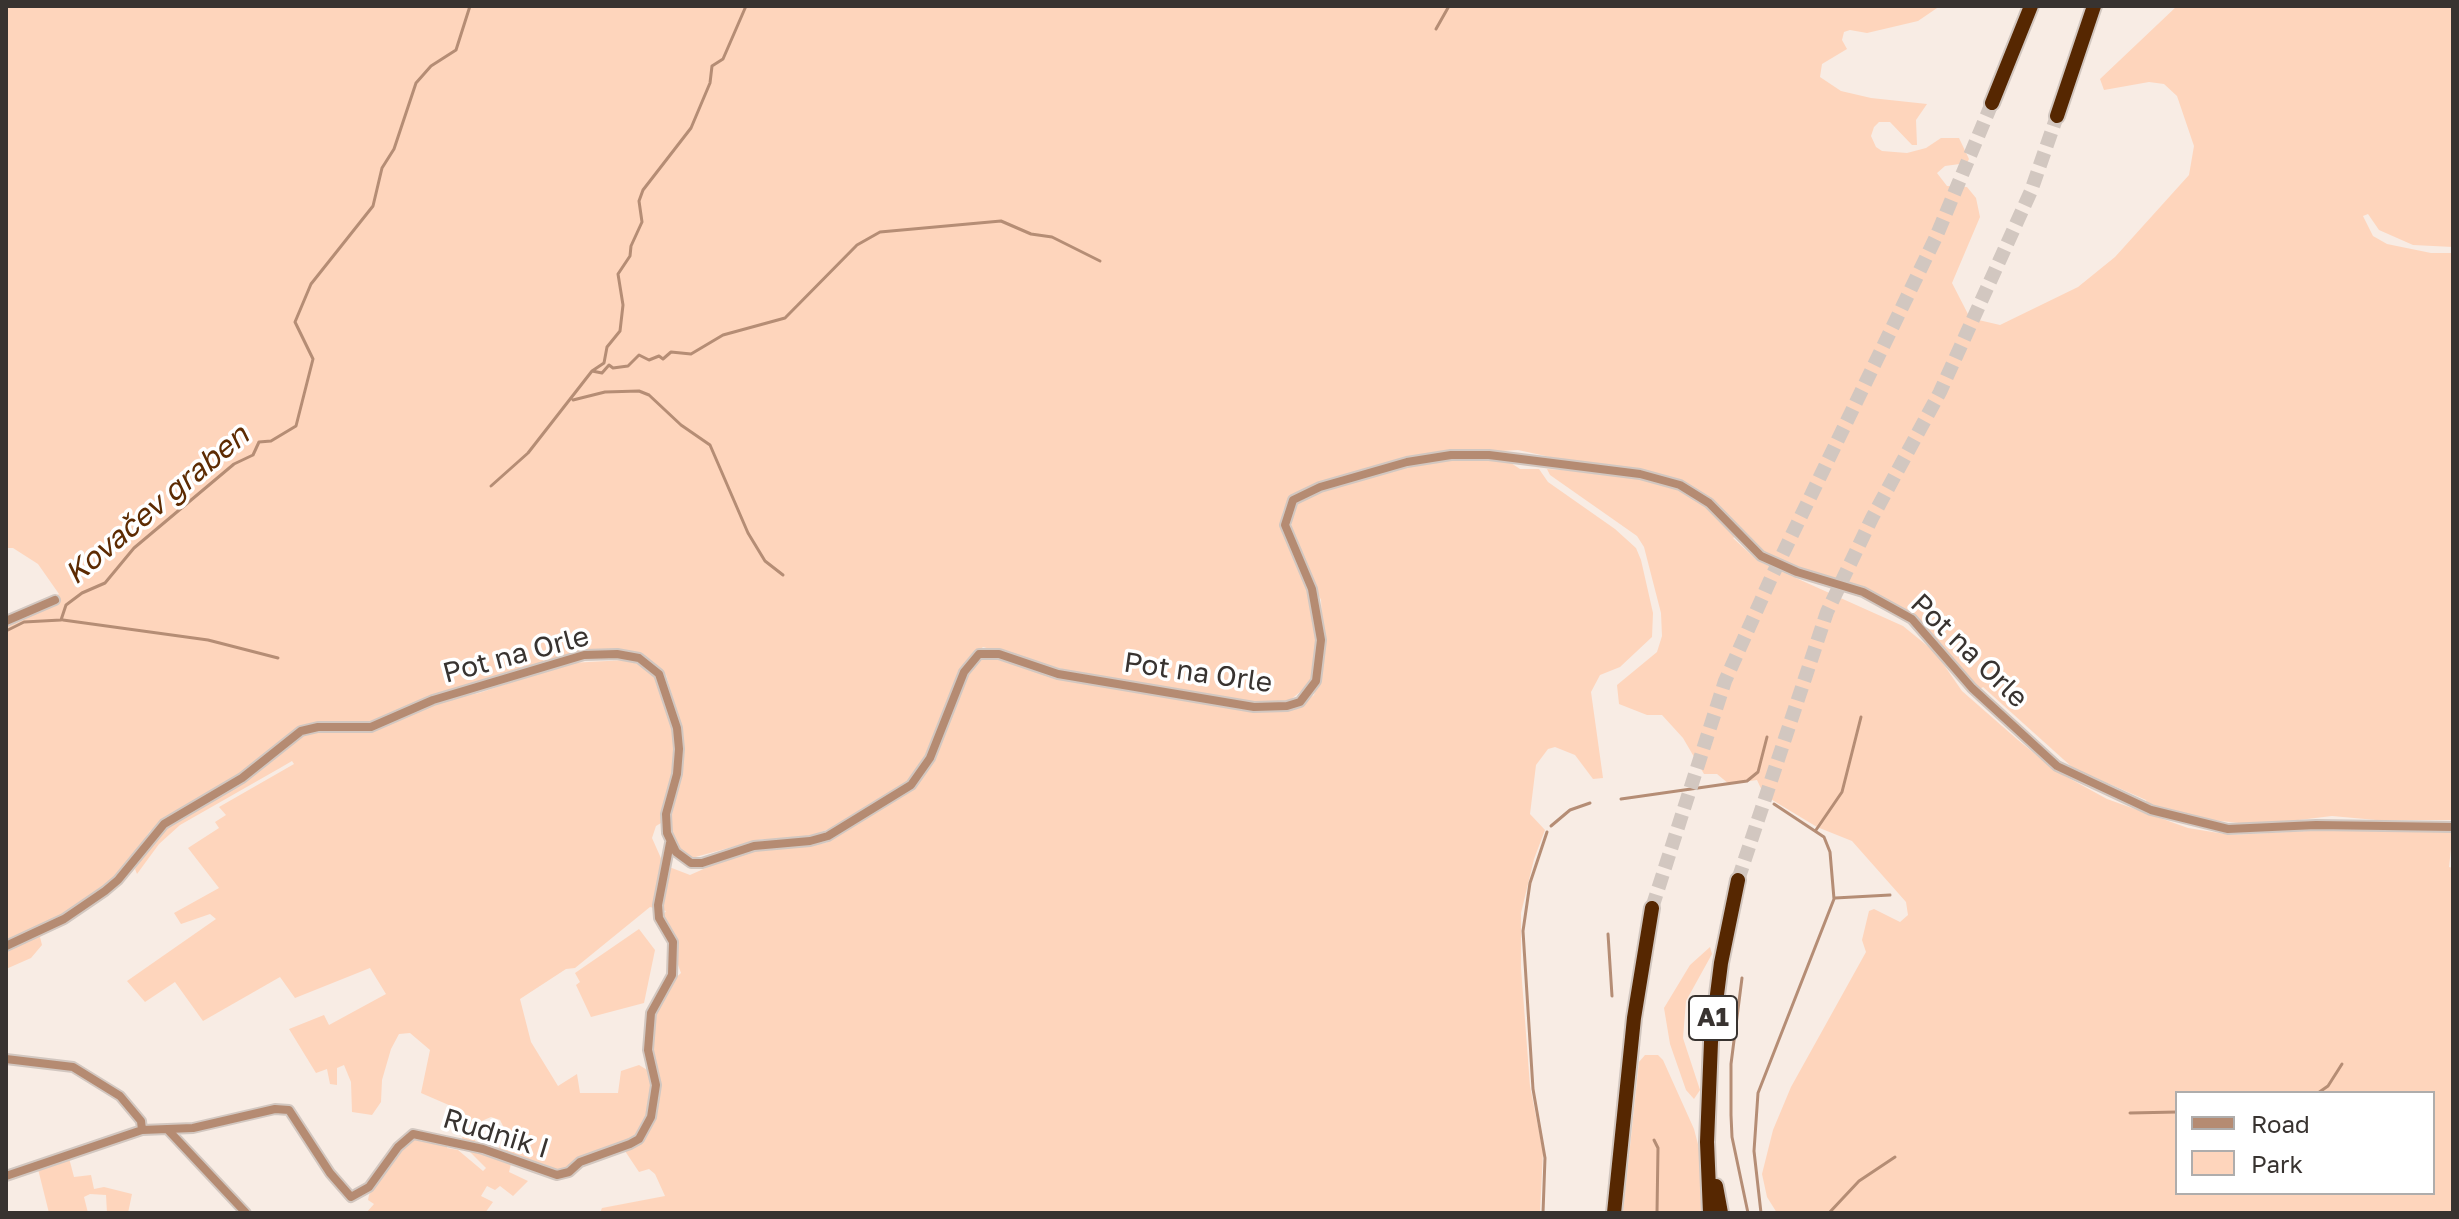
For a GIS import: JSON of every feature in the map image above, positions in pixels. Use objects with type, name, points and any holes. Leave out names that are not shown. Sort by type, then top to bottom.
[{"type":"highway","points":[[1992,103],[2031,6]]},
{"type":"highway","points":[[2057,116],[2094,6]]},
{"type":"highway","name":"A1","points":[[1710,1213],[1708,1159],[1713,1015],[1738,880]]},
{"type":"highway","points":[[1614,1213],[1616,1168],[1652,908]]},
{"type":"highway","points":[[1708,1159],[1721,1213]]},
{"type":"highway","points":[[1605,1213],[1616,1168]]},
{"type":"street","name":"Pot na Orle","points":[[6,946],[64,919],[94,899],[118,880],[164,824],[242,778],[301,731],[318,727],[371,727],[433,700],[584,655],[617,654],[639,658],[659,674],[677,728],[679,749],[677,774],[666,814],[670,843],[683,859],[702,863],[754,846],[810,841],[852,823],[911,785],[930,758],[964,672],[971,661],[989,652],[1058,674],[1254,707],[1272,709],[1300,702],[1316,681],[1321,640],[1312,589],[1285,525],[1293,500],[1311,490],[1363,474],[1407,462],[1451,455],[1489,455],[1640,474],[1680,485],[1709,503],[1761,556],[1797,572],[1863,592],[1912,619],[1972,688],[2057,766],[2151,810],[2228,829],[2316,825],[2453,827]]},
{"type":"street","points":[[6,621],[55,600]]},
{"type":"street","name":"Rudnik I","points":[[6,1176],[142,1130],[169,1131],[275,1109],[289,1110],[330,1173],[351,1197],[369,1187],[398,1147],[413,1134],[483,1149],[557,1175],[569,1172],[580,1162],[630,1144],[639,1139],[651,1117],[656,1085],[648,1050],[650,1023],[661,991],[672,975],[673,942],[659,918],[658,905],[670,843]]},
{"type":"street","points":[[6,1059],[73,1067],[120,1096],[141,1121],[142,1130]]},
{"type":"street","points":[[169,1131],[246,1213]]},
{"type":"green space","points":[[6,6],[1940,6],[1918,21],[1867,33],[1844,32],[1842,40],[1847,49],[1822,64],[1820,77],[1841,91],[1871,98],[1927,104],[1916,120],[1917,145],[1912,145],[1890,122],[1879,122],[1874,127],[1871,136],[1876,147],[1882,151],[1907,153],[1926,148],[1941,138],[1959,138],[1969,159],[1967,163],[1945,166],[1937,173],[1947,186],[1967,187],[1976,198],[1980,217],[1952,283],[1970,318],[2000,325],[2078,287],[2115,257],[2189,175],[2194,146],[2177,96],[2164,84],[2149,82],[2104,90],[2100,79],[2177,6],[2453,6],[2453,247],[2413,245],[2379,230],[2368,214],[2363,216],[2373,236],[2387,244],[2431,253],[2453,253],[2453,820],[2376,820],[2332,816],[2257,825],[2185,817],[2147,804],[2146,800],[2073,768],[1983,687],[1980,689],[1941,644],[1910,620],[1876,600],[1771,557],[1742,532],[1733,538],[1758,561],[1903,626],[1935,652],[1962,691],[2018,740],[2056,771],[2107,799],[2188,828],[2231,835],[2328,830],[2453,831],[2449,867],[2453,868],[2453,1213],[1777,1213],[1767,1197],[1762,1174],[1773,1130],[1791,1087],[1866,952],[1862,940],[1869,911],[1874,909],[1900,922],[1908,915],[1906,902],[1852,841],[1817,827],[1764,795],[1757,780],[1729,784],[1717,774],[1704,774],[1683,738],[1662,715],[1647,715],[1619,704],[1617,685],[1657,652],[1662,636],[1661,613],[1644,547],[1637,536],[1550,475],[1547,469],[1576,471],[1578,463],[1518,450],[1409,456],[1292,495],[1283,511],[1281,528],[1311,596],[1317,656],[1311,683],[1289,701],[1258,704],[1066,670],[983,647],[960,668],[922,763],[906,784],[834,827],[803,839],[762,839],[688,859],[674,842],[669,827],[683,767],[682,728],[666,675],[642,653],[589,649],[430,696],[371,724],[300,726],[243,773],[150,831],[126,867],[107,885],[54,922],[6,943],[6,626],[29,616],[33,608],[59,594],[38,564],[13,548],[6,548]]},
{"type":"green space","points":[[1463,459],[1508,461],[1520,469],[1539,469],[1548,482],[1615,529],[1636,548],[1653,613],[1652,637],[1620,667],[1600,675],[1591,692],[1603,778],[1593,779],[1575,755],[1555,747],[1548,749],[1536,765],[1530,814],[1545,830],[1534,859],[1521,913],[1521,968],[1530,1086],[1543,1152],[1540,1213],[600,1213],[602,1208],[665,1196],[655,1174],[649,1169],[639,1172],[625,1151],[645,1138],[657,1111],[659,1087],[651,1043],[654,1014],[669,984],[681,973],[661,918],[666,911],[650,907],[575,968],[566,969],[520,999],[531,1042],[558,1086],[577,1074],[580,1093],[618,1093],[621,1071],[639,1065],[649,1071],[653,1086],[648,1120],[632,1140],[559,1171],[498,1150],[507,1134],[500,1120],[491,1117],[472,1128],[476,1144],[462,1139],[464,1128],[458,1126],[459,1118],[451,1114],[451,1106],[421,1093],[430,1050],[410,1033],[399,1034],[391,1049],[382,1080],[381,1102],[372,1115],[352,1112],[351,1082],[344,1065],[337,1068],[337,1085],[330,1084],[327,1069],[316,1073],[289,1029],[324,1015],[329,1025],[386,994],[370,968],[295,998],[280,977],[203,1021],[175,982],[145,1002],[127,981],[216,919],[210,914],[181,924],[174,913],[219,888],[188,848],[219,828],[215,822],[226,815],[219,807],[294,764],[292,761],[180,825],[159,844],[137,874],[135,869],[163,828],[258,772],[305,733],[316,730],[366,733],[437,702],[479,693],[570,663],[626,660],[646,667],[654,675],[669,715],[676,747],[674,776],[661,823],[656,826],[652,838],[664,865],[690,875],[744,851],[826,843],[912,790],[929,765],[969,672],[986,656],[1063,680],[1258,711],[1293,710],[1314,695],[1324,660],[1321,600],[1292,535],[1291,512],[1296,504],[1320,491],[1374,474],[1409,465]]},
{"type":"green space","points":[[639,929],[655,950],[644,1003],[591,1017],[576,985],[580,982],[575,973]]},
{"type":"green space","points":[[35,936],[40,937],[42,945],[31,958],[6,969],[6,949]]},
{"type":"green space","points":[[1710,947],[1712,954],[1686,1001],[1683,1038],[1700,1090],[1694,1099],[1686,1090],[1670,1044],[1664,1008],[1690,965]]},
{"type":"green space","points":[[1645,1055],[1658,1055],[1663,1060],[1694,1129],[1700,1152],[1703,1213],[1623,1213],[1639,1062]]},
{"type":"green space","points":[[417,1138],[447,1142],[447,1148],[458,1150],[483,1171],[486,1168],[470,1152],[476,1150],[500,1159],[511,1164],[509,1172],[528,1181],[513,1196],[500,1186],[495,1190],[487,1186],[481,1196],[493,1202],[485,1213],[366,1213],[374,1204],[368,1200],[369,1195],[396,1154]]},
{"type":"green space","points":[[69,1158],[74,1177],[91,1175],[94,1189],[104,1187],[132,1194],[128,1213],[107,1213],[106,1195],[90,1194],[84,1197],[88,1213],[49,1213],[38,1169]]},
{"type":"waterway","name":"Kovačev graben","points":[[6,631],[24,622],[61,620],[66,605],[82,593],[105,583],[134,548],[234,464],[253,455],[259,442],[271,441],[296,426],[313,359],[295,322],[311,284],[373,206],[382,168],[394,149],[416,83],[431,66],[456,50],[470,6]]},
{"type":"waterway","points":[[491,486],[528,453],[592,371],[604,363],[607,347],[620,331],[623,305],[618,274],[630,256],[642,222],[639,201],[643,190],[691,128],[710,83],[712,66],[723,59],[746,6]]},
{"type":"waterway","points":[[1436,29],[1449,6]]},
{"type":"waterway","points":[[592,371],[602,373],[609,365],[613,368],[628,366],[639,355],[649,360],[659,356],[663,359],[671,352],[691,354],[723,335],[785,318],[857,245],[880,232],[1001,221],[1031,234],[1052,237],[1100,261]]},
{"type":"waterway","points":[[573,400],[605,392],[639,391],[649,395],[681,425],[710,445],[748,533],[765,561],[783,575]]},
{"type":"waterway","points":[[63,620],[208,640],[278,658]]},
{"type":"waterway","points":[[1816,830],[1842,792],[1861,717]]},
{"type":"waterway","points":[[1621,799],[1747,781],[1758,772],[1767,737]]},
{"type":"waterway","points":[[1551,826],[1570,810],[1590,803]]},
{"type":"waterway","points":[[1761,1213],[1754,1151],[1758,1093],[1834,899],[1830,852],[1824,837],[1774,804]]},
{"type":"waterway","points":[[1543,1213],[1545,1158],[1533,1089],[1523,931],[1530,883],[1547,832]]},
{"type":"waterway","points":[[1835,898],[1890,895]]},
{"type":"waterway","points":[[1608,934],[1612,996]]},
{"type":"waterway","points":[[1742,978],[1731,1064],[1731,1115],[1732,1137],[1748,1213]]},
{"type":"waterway","points":[[2321,1091],[2328,1086],[2342,1064]]},
{"type":"waterway","points":[[2130,1113],[2175,1112]]},
{"type":"waterway","points":[[1654,1140],[1658,1148],[1657,1213]]},
{"type":"waterway","points":[[1829,1213],[1859,1181],[1895,1157]]},
{"type":"tunnel","points":[[1652,908],[1725,681],[1772,576],[1936,237],[1992,103]]},
{"type":"tunnel","points":[[1738,880],[1827,612],[1872,518],[1940,392],[2031,191],[2057,116]]}]
